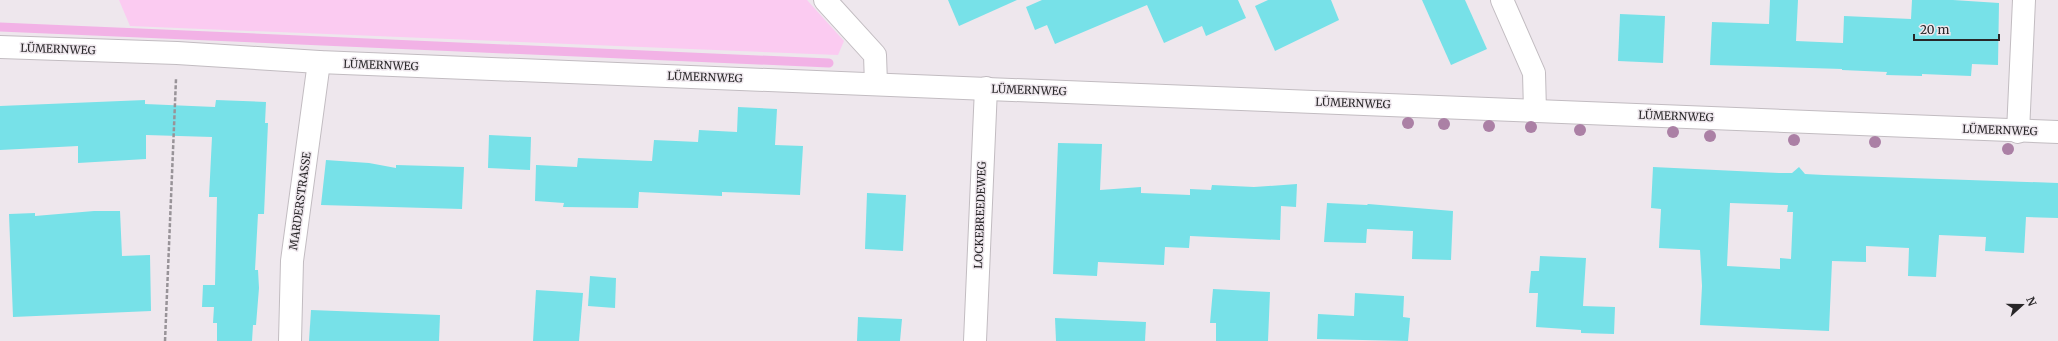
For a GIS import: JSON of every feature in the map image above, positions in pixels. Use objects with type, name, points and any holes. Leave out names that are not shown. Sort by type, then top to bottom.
[{"type":"street","points":[[825,0],[875,55],[876,84]]},
{"type":"street","points":[[1502,0],[1534,73],[1536,111]]},
{"type":"street","points":[[2018,132],[2024,0]]},
{"type":"street","name":"LÜMERNWEG","points":[[0,47],[177,53],[319,62],[986,88],[1908,126],[2018,132],[2058,132]]},
{"type":"street","name":"MARDERSTRASSE","points":[[290,341],[292,261],[319,62]]},
{"type":"street","name":"LOCKEBREEDEWEG","points":[[975,341],[986,88]]},
{"type":"path","points":[[165,341],[177,53]]},
{"type":"shaded area","points":[[119,0],[807,0],[844,41],[838,55],[130,26]]},
{"type":"building","points":[[948,0],[1017,0],[959,26]]},
{"type":"building","points":[[1042,0],[1238,0],[1246,18],[1206,36],[1202,26],[1164,43],[1147,5],[1055,44],[1047,25],[1035,30],[1026,7]]},
{"type":"building","points":[[1268,0],[1331,0],[1339,20],[1275,51],[1255,6]]},
{"type":"building","points":[[1422,0],[1465,0],[1487,49],[1451,65]]},
{"type":"building","points":[[1770,0],[1798,0],[1796,41],[1843,43],[1844,16],[1911,19],[1912,0],[1953,0],[1999,3],[1998,65],[1972,64],[1971,76],[1922,74],[1922,76],[1886,75],[1887,72],[1842,69],[1710,65],[1712,22],[1769,24]]},
{"type":"building","points":[[1620,14],[1665,16],[1663,63],[1618,61]]},
{"type":"building","points":[[145,100],[145,104],[215,107],[216,100],[266,102],[265,123],[268,123],[264,214],[258,214],[255,270],[258,270],[259,288],[256,325],[253,325],[252,341],[217,341],[217,323],[213,323],[214,307],[202,307],[203,285],[215,285],[217,197],[209,197],[212,137],[146,135],[146,159],[78,163],[78,146],[0,150],[0,106]]},
{"type":"building","points":[[738,107],[777,109],[775,145],[803,146],[800,195],[722,192],[722,196],[639,192],[638,208],[563,207],[564,203],[535,201],[536,165],[577,167],[578,158],[652,161],[654,140],[698,142],[699,130],[737,132]]},
{"type":"building","points":[[489,135],[531,137],[530,170],[488,168]]},
{"type":"building","points":[[1058,143],[1102,144],[1100,190],[1141,187],[1141,193],[1190,195],[1190,189],[1211,190],[1212,185],[1254,187],[1297,184],[1296,207],[1281,206],[1280,240],[1190,236],[1189,248],[1165,247],[1164,265],[1098,262],[1097,276],[1053,274]]},
{"type":"building","points":[[326,160],[369,163],[396,168],[396,165],[464,167],[462,209],[321,205]]},
{"type":"building","points":[[1653,167],[1792,173],[1799,167],[1805,174],[2058,183],[2058,218],[2026,217],[2024,253],[1985,251],[1986,237],[1939,235],[1936,277],[1908,276],[1909,248],[1866,246],[1866,262],[1832,261],[1829,331],[1700,325],[1702,286],[1700,250],[1659,248],[1661,209],[1651,208]],"holes":[[[1730,203],[1788,205],[1787,212],[1793,212],[1791,259],[1780,258],[1780,269],[1727,266]]]},
{"type":"building","points":[[867,193],[906,195],[903,251],[865,249]]},
{"type":"building","points":[[1327,203],[1368,204],[1453,211],[1451,260],[1412,259],[1413,231],[1367,229],[1366,243],[1324,242]]},
{"type":"building","points":[[94,211],[120,211],[122,256],[150,255],[151,311],[13,317],[9,214],[35,213],[35,216]]},
{"type":"building","points":[[1540,256],[1586,258],[1583,306],[1615,307],[1614,334],[1581,333],[1581,330],[1536,327],[1538,293],[1529,293],[1531,271],[1539,271]]},
{"type":"building","points":[[590,276],[616,278],[615,308],[588,306]]},
{"type":"building","points":[[1213,289],[1270,292],[1268,341],[1216,341],[1216,323],[1210,323]]},
{"type":"building","points":[[536,290],[583,293],[579,341],[533,341]]},
{"type":"building","points":[[1355,293],[1404,296],[1403,317],[1410,318],[1408,341],[1317,339],[1318,314],[1354,316]]},
{"type":"building","points":[[311,310],[440,315],[439,341],[309,341]]},
{"type":"building","points":[[858,317],[902,319],[900,341],[857,341]]},
{"type":"building","points":[[1055,318],[1146,322],[1145,341],[1056,341]]},
{"type":"waterway","points":[[0,27],[829,63]]}]
